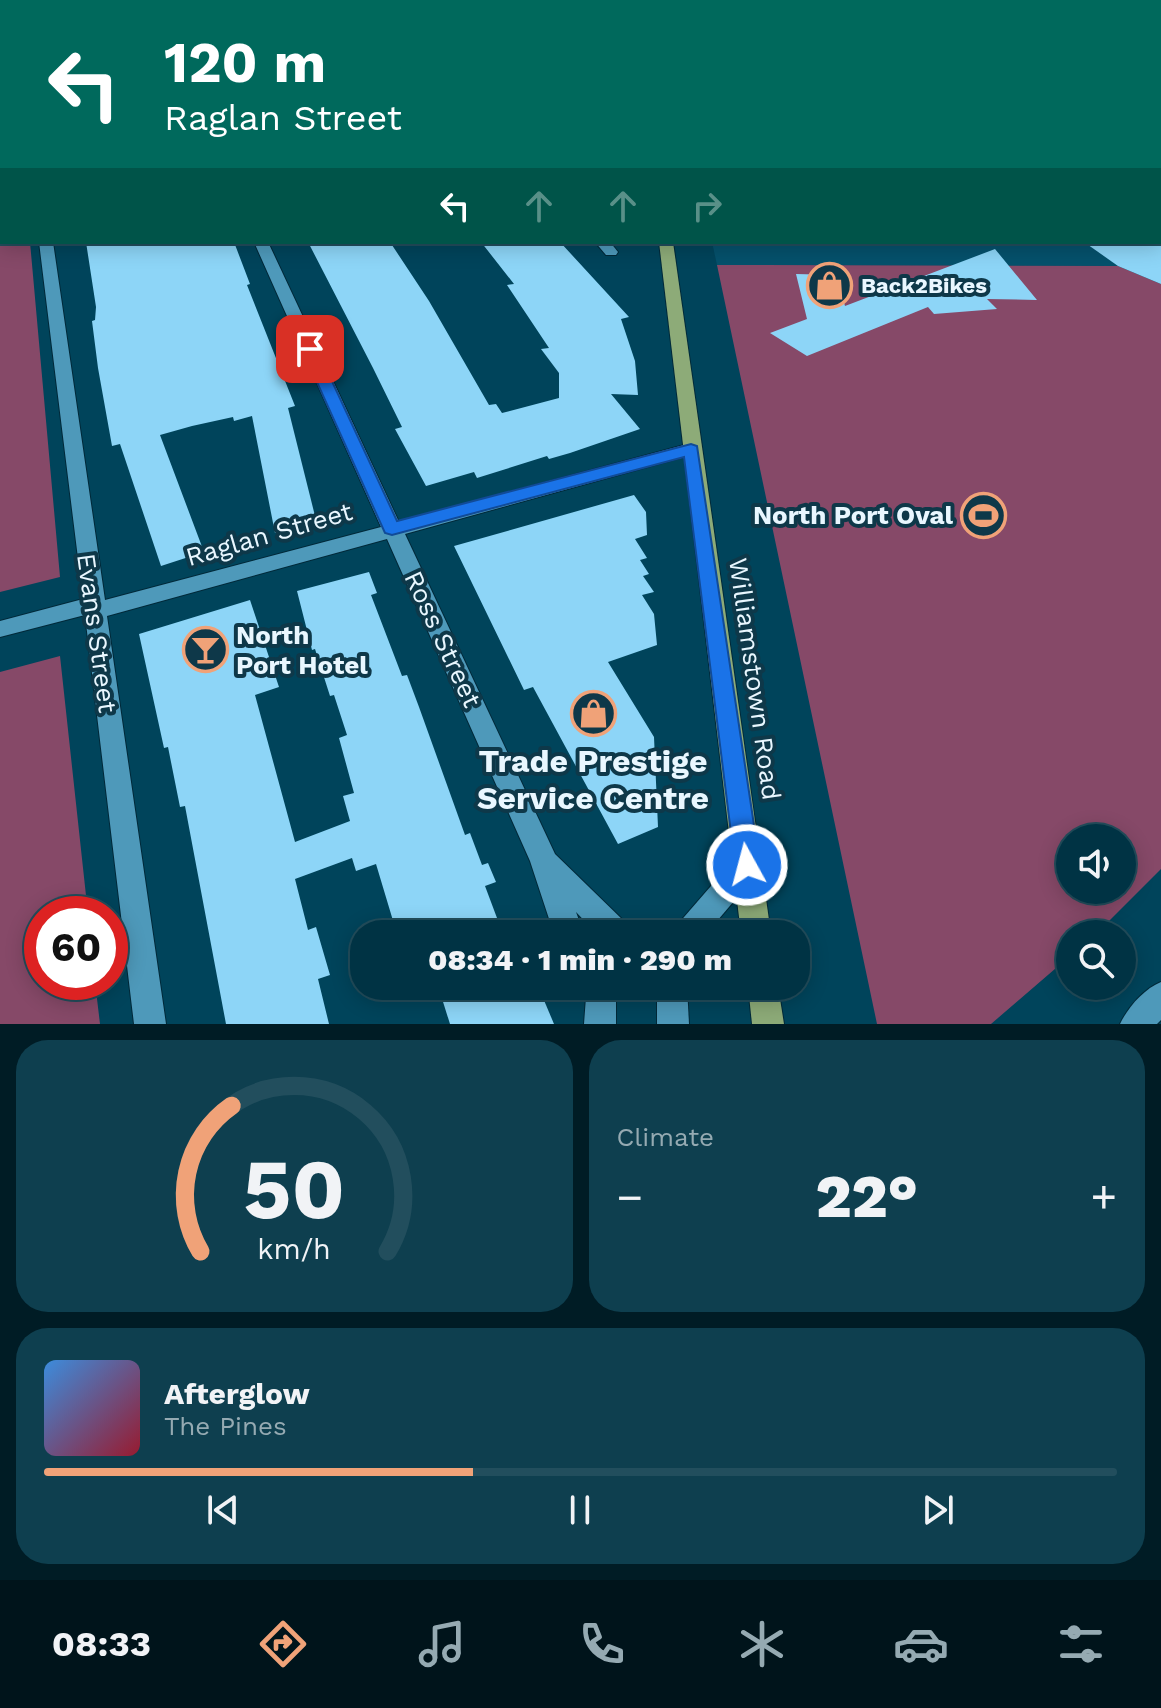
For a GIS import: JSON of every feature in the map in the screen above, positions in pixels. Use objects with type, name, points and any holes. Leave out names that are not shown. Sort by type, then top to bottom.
[{"type":"main road","name":"Williamstown Road","points":[[666,244],[754,920]]},
{"type":"main road","points":[[765,1000],[768,1024]]},
{"type":"street","name":"Evans Street","points":[[46,244],[150,1024]]},
{"type":"street","name":"Ross Street","points":[[262,244],[544,861],[564,920]]},
{"type":"street","name":"Raglan Street","points":[[0,629],[77,607],[110,608],[691,449]]},
{"type":"street","name":"Ross Street","points":[[544,861],[603,920]]},
{"type":"street","points":[[700,920],[747,865]]},
{"type":"street","points":[[1136,1024],[1161,997]]},
{"type":"street","points":[[593,1000],[600,1020]]},
{"type":"street","points":[[600,1020],[603,1000]]},
{"type":"street","points":[[672,1000],[673,1024]]},
{"type":"shaded area","points":[[0,244],[30,244],[60,577],[0,592]]},
{"type":"shaded area","points":[[712,244],[1161,244],[1161,284],[1118,266],[717,265]]},
{"type":"shaded area","points":[[717,265],[1118,266],[1161,284],[1161,869],[1136,894],[1136,824],[1056,824],[1056,904],[1126,904],[1110,920],[1056,920],[1056,968],[991,1024],[877,1024]]},
{"type":"shaded area","points":[[60,656],[86,896],[24,896],[24,1000],[97,1000],[100,1024],[0,1024],[0,672]]},
{"type":"building","points":[[86,244],[235,244],[250,284],[247,285],[295,406],[288,408],[317,524],[275,533],[252,416],[192,426],[160,435],[204,552],[161,566],[120,444],[112,446],[92,321],[95,320],[96,307]]},
{"type":"building","points":[[309,244],[391,244],[429,301],[489,405],[496,404],[502,413],[559,398],[559,373],[541,349],[549,348],[507,285],[514,284],[483,244],[562,244],[629,317],[621,319],[635,361],[638,395],[611,394],[640,429],[549,459],[547,456],[477,478],[474,472],[426,486],[395,429],[402,427]]},
{"type":"building","points":[[1087,244],[1161,244],[1161,284],[1118,266]]},
{"type":"building","points":[[995,249],[1037,300],[987,299],[997,309],[934,314],[928,307],[807,356],[770,333],[807,319],[796,274],[836,275],[845,306]]},
{"type":"building","points":[[634,495],[646,512],[647,535],[635,539],[647,558],[640,560],[649,574],[643,576],[654,592],[642,595],[654,614],[657,645],[608,662],[654,737],[658,827],[618,844],[533,687],[524,690],[454,546]]},
{"type":"building","points":[[369,572],[377,593],[371,595],[402,676],[407,675],[465,835],[470,833],[482,865],[488,863],[496,882],[485,886],[498,920],[393,920],[376,864],[356,871],[352,858],[295,879],[308,930],[316,927],[330,975],[318,979],[329,1024],[226,1024],[185,806],[180,807],[168,747],[164,748],[139,634],[250,600],[279,687],[255,695],[295,842],[350,821],[343,796],[354,793],[339,738],[347,735],[334,695],[330,696],[315,649],[312,650],[297,591]]},
{"type":"building","points":[[442,1000],[544,1000],[554,1024],[450,1024]]},
{"type":"place","name":"Back2Bikes","points":[[830,285]]},
{"type":"place","name":"North Port Oval","points":[[984,515]]},
{"type":"place","name":"North Port Hotel","points":[[205,650]]},
{"type":"place","name":"Trade Prestige Service Centre","points":[[593,714]]},
{"type":"route","points":[[310,349],[392,529],[691,449],[747,865]]}]
